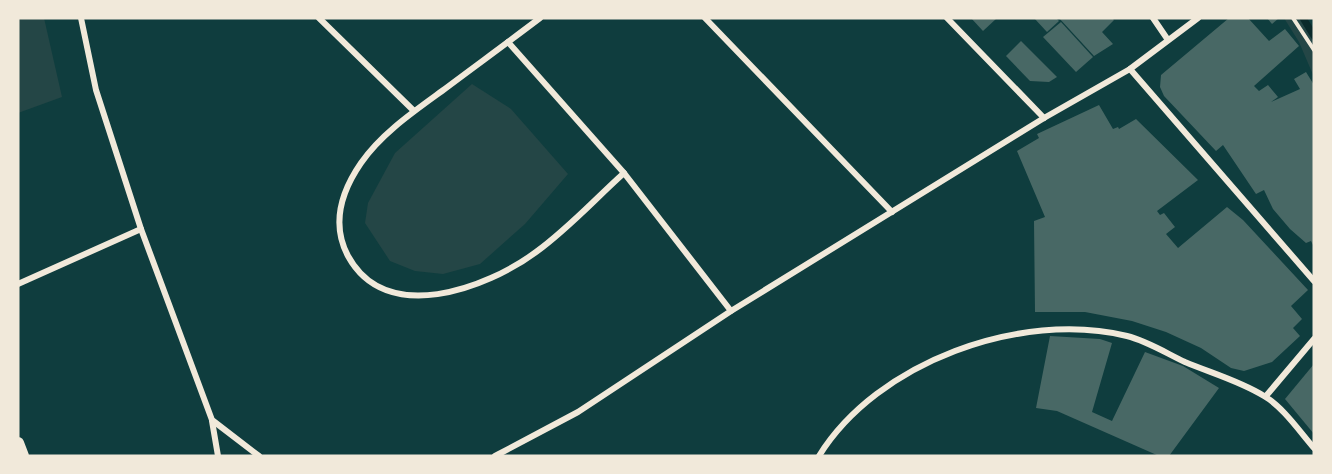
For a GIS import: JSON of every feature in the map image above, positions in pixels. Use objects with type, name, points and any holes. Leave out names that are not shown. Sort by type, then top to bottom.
[{"type":"main road","points":[[18,443],[23,456]]},
{"type":"street","points":[[81,18],[96,90],[141,229],[212,420],[218,456]]},
{"type":"street","points":[[320,18],[414,111]]},
{"type":"street","points":[[540,18],[414,111],[380,141],[361,163],[340,200],[338,227],[342,245],[353,265],[375,286],[396,294],[450,292],[493,277],[536,252],[624,173]]},
{"type":"street","points":[[705,18],[892,212]]},
{"type":"street","points":[[946,18],[1044,118]]},
{"type":"street","points":[[1153,18],[1168,40]]},
{"type":"street","points":[[495,456],[578,412],[731,311],[1044,118],[1130,69],[1198,18]]},
{"type":"street","points":[[508,42],[624,173],[731,311]]},
{"type":"street","points":[[1130,69],[1314,281]]},
{"type":"street","points":[[18,285],[141,229]]},
{"type":"street","points":[[819,456],[830,439],[860,406],[908,374],[946,354],[996,337],[1040,331],[1088,331],[1127,336],[1266,396],[1314,448]]},
{"type":"street","points":[[1266,396],[1314,339]]},
{"type":"street","points":[[212,420],[259,456]]},
{"type":"path","points":[[1293,18],[1314,50]]},
{"type":"shaded area","points":[[18,18],[44,18],[62,97],[18,113]]},
{"type":"shaded area","points":[[1284,18],[1307,18],[1309,32],[1314,40],[1314,77],[1299,42]]},
{"type":"shaded area","points":[[472,84],[511,109],[568,174],[525,224],[480,264],[443,274],[415,271],[390,261],[365,223],[368,203],[395,153]]},
{"type":"building","points":[[971,18],[997,18],[983,31]]},
{"type":"building","points":[[1034,18],[1056,18],[1059,21],[1047,32]]},
{"type":"building","points":[[1059,18],[1112,18],[1114,20],[1102,32],[1113,44],[1094,56]]},
{"type":"building","points":[[1229,18],[1248,18],[1269,41],[1285,29],[1299,46],[1254,86],[1259,91],[1268,85],[1278,97],[1271,102],[1300,89],[1294,79],[1306,72],[1314,85],[1314,247],[1311,241],[1306,243],[1290,229],[1273,209],[1264,190],[1256,194],[1223,145],[1216,151],[1164,96],[1160,87],[1161,75]]},
{"type":"building","points":[[1267,18],[1279,18],[1272,24]]},
{"type":"building","points":[[1061,22],[1093,57],[1076,72],[1043,37]]},
{"type":"building","points":[[1021,41],[1057,77],[1049,82],[1030,81],[1006,56]]},
{"type":"building","points":[[1099,105],[1113,129],[1118,127],[1119,129],[1136,119],[1198,180],[1157,211],[1160,215],[1164,213],[1175,227],[1166,234],[1178,248],[1227,207],[1243,220],[1308,290],[1291,306],[1302,319],[1293,328],[1300,336],[1272,362],[1244,371],[1231,368],[1201,348],[1166,332],[1132,321],[1085,312],[1035,312],[1034,221],[1045,217],[1017,151],[1039,138],[1037,134]]},
{"type":"building","points":[[1050,336],[1100,339],[1112,343],[1092,412],[1112,421],[1145,352],[1183,366],[1219,388],[1169,456],[1159,456],[1057,411],[1036,408]]},
{"type":"building","points":[[1314,364],[1314,434],[1285,399]]},
{"type":"waterway","points":[[1303,18],[1314,36]]}]
